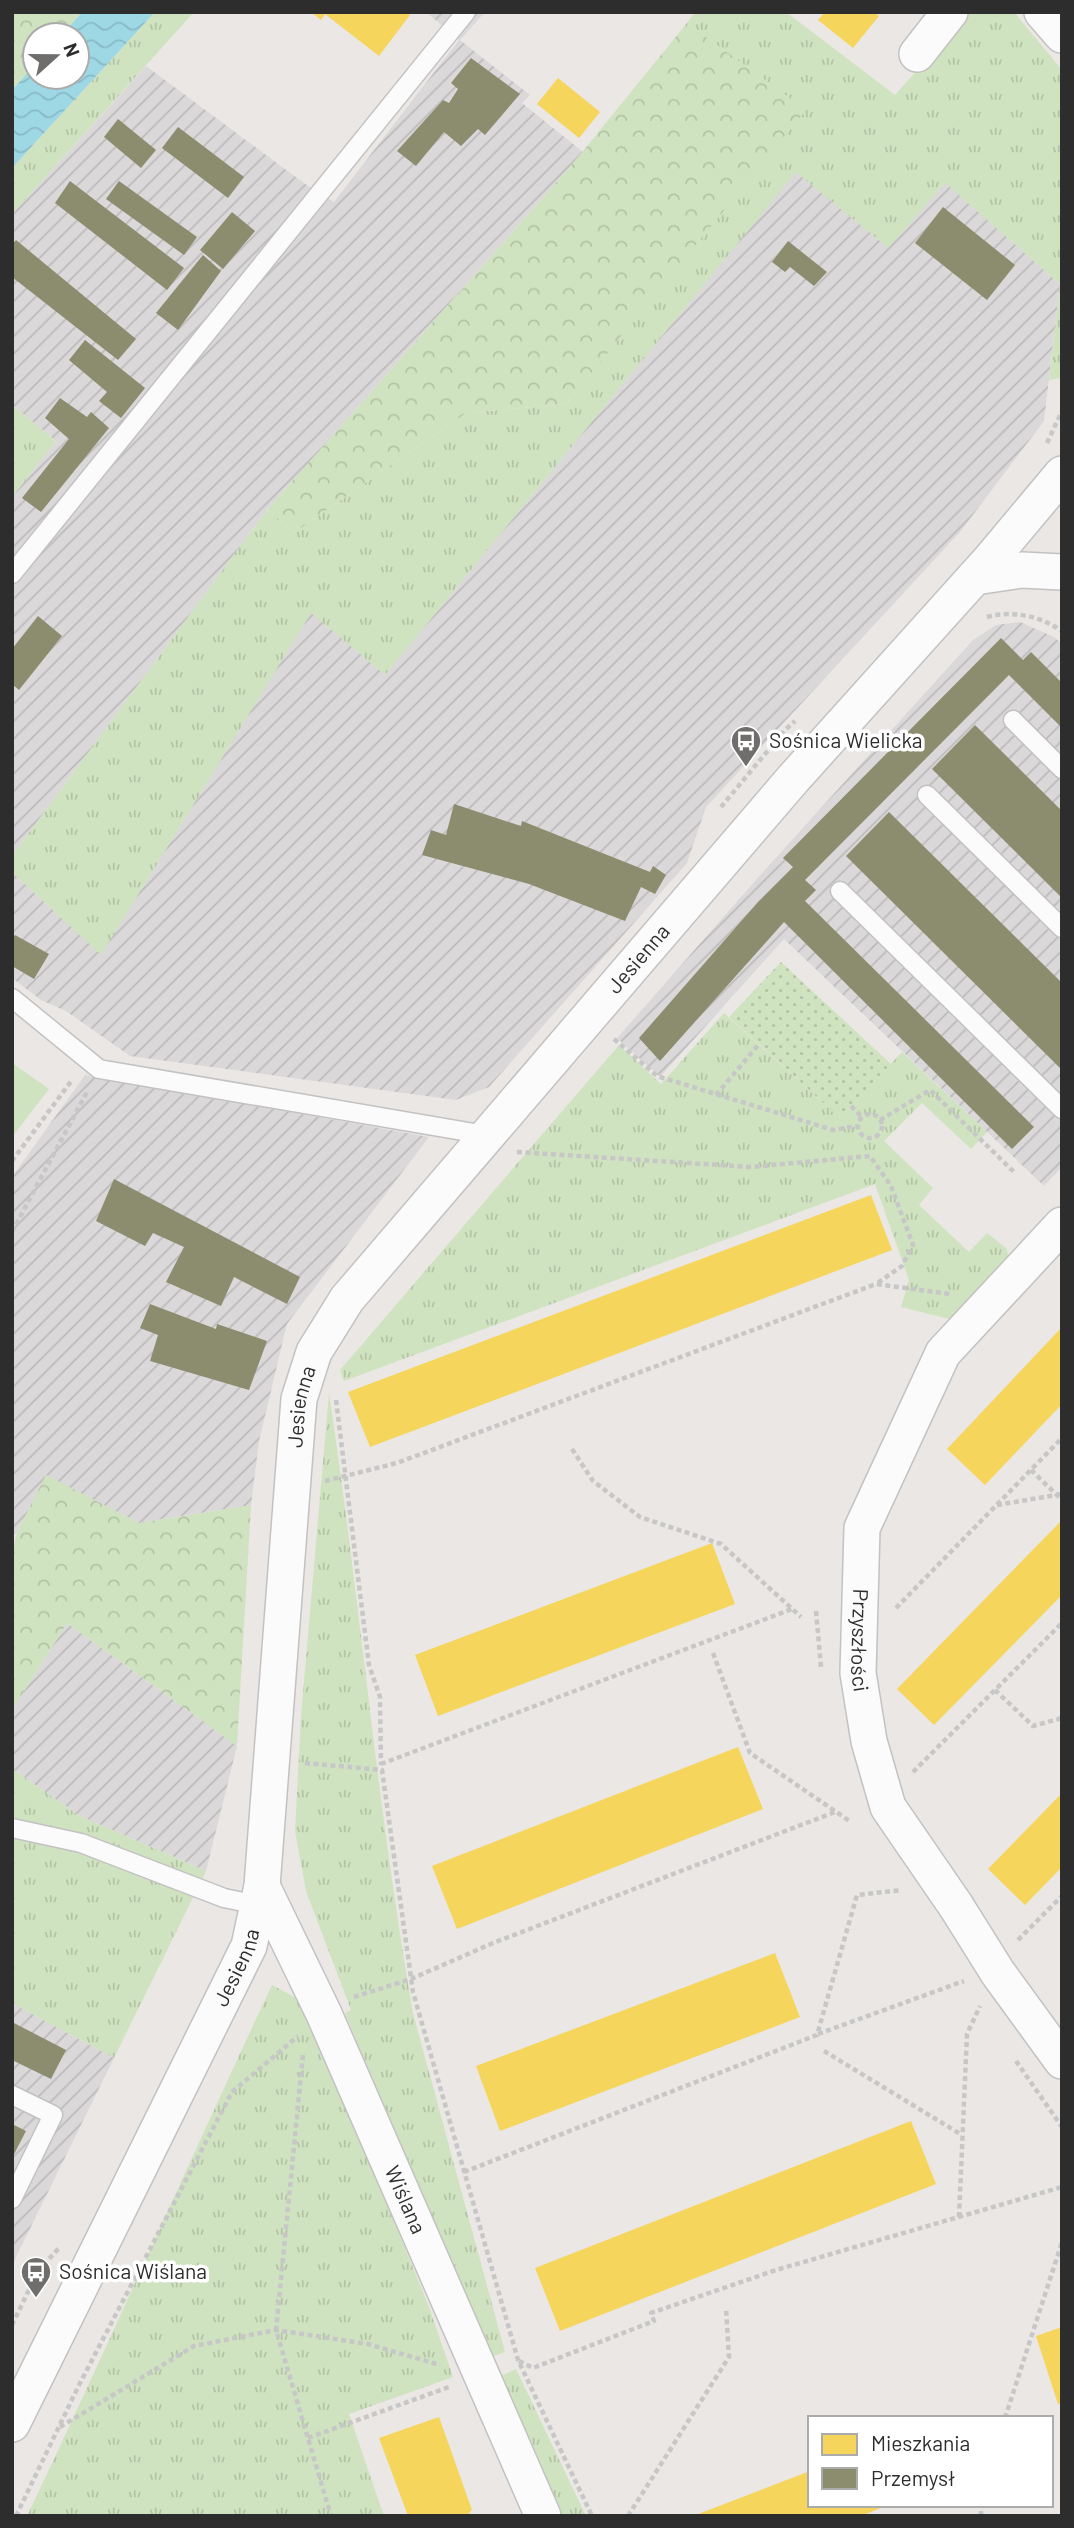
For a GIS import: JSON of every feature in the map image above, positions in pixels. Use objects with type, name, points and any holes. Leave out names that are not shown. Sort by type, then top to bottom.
[{"type":"street","points":[[917,54],[950,12]]},
{"type":"street","points":[[1042,12],[1062,35]]},
{"type":"street","name":"Jesienna","points":[[12,2424],[249,1946],[260,1896],[299,1399],[314,1352],[347,1299],[486,1135],[793,779],[975,577],[1062,474]]},
{"type":"street","points":[[975,577],[1022,570],[1062,572]]},
{"type":"street","name":"Przyszłości","points":[[1062,1225],[943,1353],[862,1528],[858,1673],[870,1741],[888,1807],[998,1973],[1062,2061]]},
{"type":"street","name":"Wiślana","points":[[260,1896],[324,2014],[473,2379],[543,2516]]},
{"type":"lane","points":[[12,574],[466,12]]},
{"type":"lane","points":[[1013,720],[1062,769]]},
{"type":"lane","points":[[927,795],[1062,928]]},
{"type":"lane","points":[[840,891],[1062,1109]]},
{"type":"lane","points":[[12,998],[93,1065],[486,1135]]},
{"type":"lane","points":[[12,1828],[81,1843],[224,1898],[260,1896]]},
{"type":"lane","points":[[12,2095],[52,2115],[12,2199]]},
{"type":"path","points":[[976,620],[1003,613],[1045,620],[1062,631]]},
{"type":"path","points":[[606,1032],[657,1076],[834,1130],[858,1126]]},
{"type":"path","points":[[716,1095],[759,1044]]},
{"type":"path","points":[[12,1161],[93,1065]]},
{"type":"path","points":[[12,1232],[93,1065]]},
{"type":"path","points":[[880,1120],[930,1090],[1014,1172]]},
{"type":"path","points":[[850,1107],[862,1117],[875,1115],[880,1120],[880,1132],[867,1138],[861,1133],[858,1126],[862,1117]]},
{"type":"path","points":[[314,1483],[397,1463],[876,1284],[902,1266],[913,1245],[891,1186],[870,1156],[751,1167],[516,1152]]},
{"type":"path","points":[[876,1284],[992,1299]]},
{"type":"path","points":[[334,1391],[369,1665],[380,1697],[381,1767],[411,1979],[518,2360],[592,2516]]},
{"type":"path","points":[[889,1614],[1062,1438]]},
{"type":"path","points":[[572,1449],[593,1481],[640,1517],[721,1544],[801,1617]]},
{"type":"path","points":[[1031,1470],[1059,1494],[1062,1500]]},
{"type":"path","points":[[996,1506],[1059,1494]]},
{"type":"path","points":[[304,1763],[381,1767],[792,1609]]},
{"type":"path","points":[[905,1780],[1062,1623]]},
{"type":"path","points":[[713,1653],[750,1754],[851,1822]]},
{"type":"path","points":[[995,1690],[1033,1726],[1062,1718]]},
{"type":"path","points":[[324,2014],[354,1997],[411,1979],[494,1944],[835,1812]]},
{"type":"path","points":[[817,2035],[857,1895],[902,1890]]},
{"type":"path","points":[[1013,1945],[1062,1896]]},
{"type":"path","points":[[464,2172],[966,1980]]},
{"type":"path","points":[[959,2217],[967,2034],[980,2006]]},
{"type":"path","points":[[16,2516],[58,2428],[232,2092],[305,2029],[276,2330],[331,2516]]},
{"type":"path","points":[[824,2050],[962,2135]]},
{"type":"path","points":[[518,2360],[533,2368],[654,2322],[652,2313],[776,2270],[1062,2187]]},
{"type":"path","points":[[12,2325],[38,2271],[65,2241]]},
{"type":"path","points":[[1006,2416],[1062,2242]]},
{"type":"path","points":[[628,2516],[729,2357],[726,2308]]},
{"type":"path","points":[[58,2428],[194,2346],[276,2330],[368,2344],[458,2370],[473,2379]]},
{"type":"path","points":[[308,2438],[473,2379],[518,2360]]},
{"type":"shaded area","points":[[426,12],[485,12],[460,40],[530,95],[522,103],[583,152],[267,510],[12,856],[12,497],[56,441],[12,405],[12,214],[146,66],[308,186],[334,202],[459,40]]},
{"type":"shaded area","points":[[796,171],[888,247],[945,182],[1060,284],[1044,421],[960,532],[706,807],[687,863],[489,1087],[456,1100],[130,1056],[66,1011],[41,1000],[12,978],[12,872],[101,954],[311,612],[385,675]]},
{"type":"shaded area","points":[[1020,622],[1054,637],[1062,644],[1062,1167],[1044,1186],[784,939],[660,1077],[617,1038],[973,640],[996,625]]},
{"type":"shaded area","points":[[85,1075],[429,1137],[287,1324],[259,1441],[251,1505],[139,1523],[46,1476],[16,1535],[12,1532],[12,1177]]},
{"type":"shaded area","points":[[67,1623],[237,1746],[206,1871],[80,1816],[12,1769],[12,1710]]},
{"type":"shaded area","points":[[12,2003],[114,2058],[12,2265]]},
{"type":"green space","points":[[12,12],[82,12],[74,21],[21,21],[21,80],[12,90]]},
{"type":"green space","points":[[155,12],[194,12],[12,214],[12,168],[83,91],[91,91],[91,82]]},
{"type":"green space","points":[[695,12],[786,12],[895,95],[969,12],[1014,12],[1062,70],[1061,378],[1049,380],[1060,284],[945,183],[888,248],[796,172],[385,675],[311,613],[101,955],[12,872],[12,856],[267,510],[295,532],[466,413],[566,404],[805,110],[687,23]]},
{"type":"green space","points":[[687,23],[806,110],[566,404],[466,413],[295,532],[267,510],[570,167]]},
{"type":"green space","points":[[12,405],[56,441],[12,497]]},
{"type":"green space","points":[[781,962],[891,1064],[840,1118],[729,1017]]},
{"type":"green space","points":[[724,1013],[840,1118],[902,1052],[987,1132],[971,1149],[922,1103],[884,1141],[933,1188],[919,1205],[969,1252],[987,1233],[1006,1248],[1010,1258],[953,1320],[901,1307],[909,1280],[875,1184],[344,1381],[340,1370],[619,1045],[661,1084]]},
{"type":"green space","points":[[12,1063],[49,1089],[12,1137]]},
{"type":"green space","points":[[329,1393],[400,1936],[413,2013],[505,2352],[488,2358],[345,2013],[351,2010],[306,1891],[295,1831],[301,1716]]},
{"type":"green space","points":[[46,1475],[139,1523],[251,1505],[237,1746],[67,1623],[12,1710],[12,1556],[16,1535]]},
{"type":"green space","points":[[12,1769],[80,1816],[206,1871],[114,2058],[12,2003]]},
{"type":"green space","points":[[272,1985],[305,2003],[429,2307],[453,2377],[349,2414],[384,2516],[27,2516],[89,2384]]},
{"type":"green space","points":[[516,2369],[586,2516],[557,2516],[499,2377]]},
{"type":"water","points":[[82,12],[155,12],[91,82],[91,21],[74,21]]},
{"type":"water","points":[[21,80],[21,91],[83,91],[12,168],[12,90]]},
{"type":"building: Mieszkania","points":[[311,12],[406,12],[410,15],[379,56],[325,14],[321,20]]},
{"type":"building: Mieszkania","points":[[825,12],[874,12],[879,16],[853,48],[818,20]]},
{"type":"building: Mieszkania","points":[[558,78],[600,112],[579,138],[537,104]]},
{"type":"building: Mieszkania","points":[[871,1195],[892,1250],[370,1447],[348,1392]]},
{"type":"building: Mieszkania","points":[[1062,1327],[1062,1404],[985,1485],[947,1449]]},
{"type":"building: Mieszkania","points":[[1062,1520],[1062,1595],[934,1725],[897,1689]]},
{"type":"building: Mieszkania","points":[[712,1543],[735,1604],[438,1716],[415,1655]]},
{"type":"building: Mieszkania","points":[[738,1747],[763,1809],[457,1929],[432,1866]]},
{"type":"building: Mieszkania","points":[[1062,1793],[1062,1867],[1025,1905],[988,1869]]},
{"type":"building: Mieszkania","points":[[775,1953],[800,2017],[500,2131],[476,2066]]},
{"type":"building: Mieszkania","points":[[911,2121],[936,2184],[560,2331],[535,2268]]},
{"type":"building: Mieszkania","points":[[1062,2327],[1062,2403],[1058,2404],[1036,2336]]},
{"type":"building: Mieszkania","points":[[439,2417],[472,2510],[469,2513],[471,2516],[408,2516],[379,2438]]},
{"type":"building: Mieszkania","points":[[808,2472],[808,2507],[883,2507],[861,2516],[693,2516]]},
{"type":"building: Przemysł","points":[[471,58],[520,94],[485,135],[478,129],[461,146],[444,132],[416,166],[397,151],[443,100],[449,103],[458,89],[451,83]]},
{"type":"building: Przemysł","points":[[118,119],[156,150],[141,168],[104,137]]},
{"type":"building: Przemysł","points":[[178,127],[244,177],[228,198],[162,148]]},
{"type":"building: Przemysł","points":[[70,181],[184,268],[167,290],[55,203]]},
{"type":"building: Przemysł","points":[[119,181],[197,237],[184,255],[106,199]]},
{"type":"building: Przemysł","points":[[943,207],[1015,265],[987,300],[915,243]]},
{"type":"building: Przemysł","points":[[232,212],[255,231],[223,269],[200,250]]},
{"type":"building: Przemysł","points":[[16,240],[136,339],[118,360],[12,277],[12,245]]},
{"type":"building: Przemysł","points":[[788,241],[827,272],[814,286],[790,267],[785,272],[772,262]]},
{"type":"building: Przemysł","points":[[203,255],[221,271],[178,330],[156,313]]},
{"type":"building: Przemysł","points":[[85,340],[145,388],[121,418],[99,401],[107,392],[69,360]]},
{"type":"building: Przemysł","points":[[60,398],[87,417],[91,412],[109,428],[41,512],[22,498],[69,439],[45,418]]},
{"type":"building: Przemysł","points":[[38,616],[62,636],[19,690],[12,684],[12,649]]},
{"type":"building: Przemysł","points":[[1001,638],[1023,660],[1031,652],[1062,683],[1062,728],[1009,675],[805,880],[816,890],[805,901],[1034,1127],[1012,1149],[784,922],[660,1061],[639,1038],[758,902],[793,867],[783,858]]},
{"type":"building: Przemysł","points":[[975,725],[1062,811],[1062,898],[932,769]]},
{"type":"building: Przemysł","points":[[454,804],[521,826],[522,821],[650,872],[653,866],[666,875],[655,894],[641,887],[625,921],[529,884],[422,855],[431,830],[446,835]]},
{"type":"building: Przemysł","points":[[889,812],[1062,983],[1062,1070],[846,856]]},
{"type":"building: Przemysł","points":[[15,935],[49,954],[34,979],[12,966],[12,939]]},
{"type":"building: Przemysł","points":[[114,1179],[300,1277],[287,1304],[234,1277],[221,1306],[166,1282],[184,1247],[153,1233],[145,1246],[96,1221]]},
{"type":"building: Przemysł","points":[[150,1304],[216,1329],[217,1324],[267,1341],[249,1390],[150,1361],[158,1335],[140,1328]]},
{"type":"building: Przemysł","points":[[12,2022],[66,2050],[51,2079],[12,2060]]},
{"type":"building: Przemysł","points":[[12,2124],[26,2131],[12,2158]]},
{"type":"place","name":"Sośnica Wielicka","points":[[746,768]]},
{"type":"place","name":"Sośnica Wiślana","points":[[36,2299]]}]
